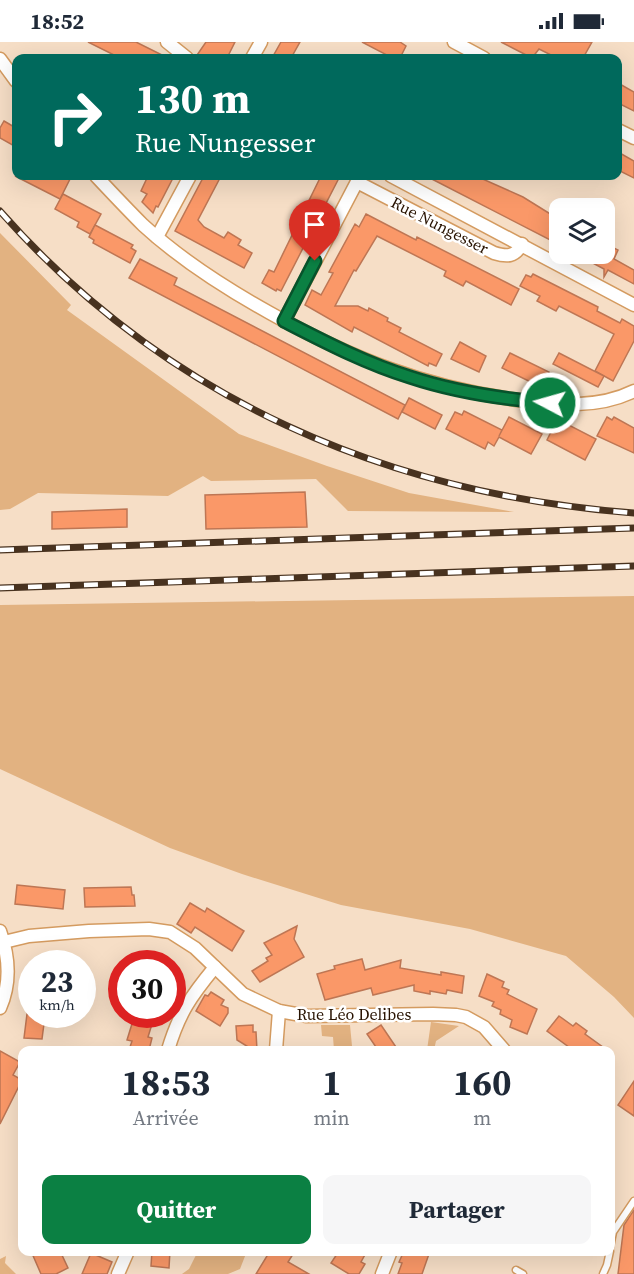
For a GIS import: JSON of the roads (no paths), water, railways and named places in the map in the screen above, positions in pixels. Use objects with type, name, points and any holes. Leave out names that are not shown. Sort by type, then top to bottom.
[{"type":"street","points":[[167,42],[182,54]]},
{"type":"street","points":[[454,42],[476,54]]},
{"type":"street","points":[[0,59],[12,76]]},
{"type":"street","points":[[100,180],[158,237],[212,279],[284,321],[373,364],[425,382],[521,400],[564,404],[606,401],[634,392]]},
{"type":"street","points":[[158,237],[188,180]]},
{"type":"street","name":"Rue Nungesser","points":[[284,321],[357,180]]},
{"type":"street","name":"Rue Nungesser","points":[[360,180],[494,253],[508,256],[518,250],[522,244]]},
{"type":"street","name":"Rue Nungesser","points":[[399,180],[634,305]]},
{"type":"street","name":"Rue Léo Delibes","points":[[2,936],[149,929],[177,935],[195,948],[243,993],[279,1011],[307,1016],[456,1015],[466,1017],[484,1027],[501,1046]]},
{"type":"street","points":[[0,1008],[8,975],[2,936]]},
{"type":"street","points":[[169,1046],[185,1006],[215,967]]},
{"type":"street","points":[[276,1046],[279,1011]]},
{"type":"street","points":[[118,1274],[127,1256]]},
{"type":"street","points":[[382,1274],[389,1256]]},
{"type":"lane","points":[[615,1229],[634,1201]]},
{"type":"lane","points":[[603,1274],[608,1265],[609,1256]]},
{"type":"lane","points":[[516,1270],[523,1274]]},
{"type":"railway","points":[[0,211],[65,277],[134,335],[208,384],[286,425],[368,459],[454,484],[542,502],[634,513]]},
{"type":"railway","points":[[0,550],[634,528]]},
{"type":"railway","points":[[0,588],[634,566]]}]
